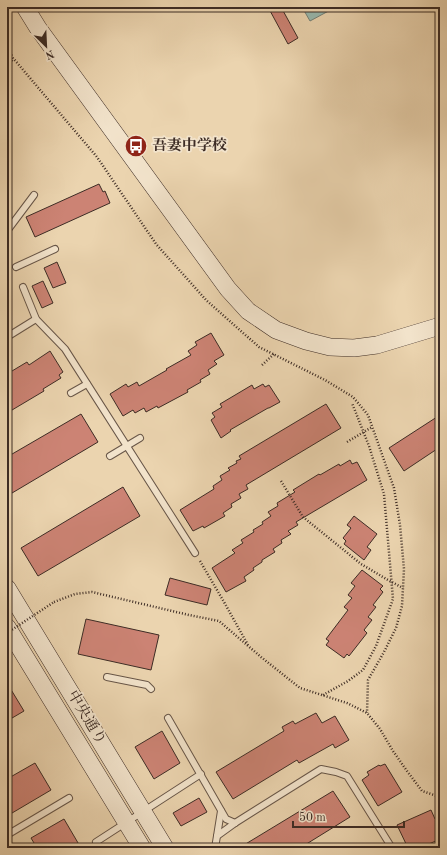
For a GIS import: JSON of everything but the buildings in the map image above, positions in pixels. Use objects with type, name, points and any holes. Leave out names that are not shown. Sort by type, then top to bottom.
[{"type":"street","points":[[25,7],[38,28],[228,288],[248,311],[276,330],[306,341],[330,347],[354,348],[377,345],[440,326]]},
{"type":"street","name":"中央通り","points":[[7,588],[165,848]]},
{"type":"street","name":"中央通り","points":[[7,627],[142,848]]},
{"type":"lane","points":[[7,231],[34,195]]},
{"type":"lane","points":[[16,267],[55,250]]},
{"type":"lane","points":[[23,287],[36,319],[65,349],[195,553]]},
{"type":"lane","points":[[7,337],[36,319]]},
{"type":"lane","points":[[72,393],[87,384]]},
{"type":"lane","points":[[110,456],[140,438]]},
{"type":"lane","points":[[106,677],[147,685],[151,689]]},
{"type":"lane","points":[[168,718],[201,774],[221,812],[226,819],[235,823]]},
{"type":"lane","points":[[217,836],[321,769],[347,776],[392,848]]},
{"type":"lane","points":[[96,842],[201,774]]},
{"type":"lane","points":[[7,835],[69,798]]},
{"type":"lane","points":[[215,848],[221,812]]},
{"type":"path","points":[[7,47],[13,58],[97,157],[156,244],[207,301],[259,347],[325,380],[353,397],[368,415],[394,488],[400,525],[404,569],[402,606],[396,628],[368,680],[367,713]]},
{"type":"path","points":[[7,72],[13,58]]},
{"type":"path","points":[[262,365],[274,354]]},
{"type":"path","points":[[322,695],[348,681],[363,670],[376,646],[393,599],[384,494],[369,446],[352,403]]},
{"type":"path","points":[[347,442],[372,427]]},
{"type":"path","points":[[281,481],[303,517],[361,564],[403,588]]},
{"type":"path","points":[[195,553],[250,648]]},
{"type":"path","points":[[7,633],[54,602],[75,594],[92,592],[219,621],[300,688],[347,703],[367,713],[380,729],[393,751],[422,791],[440,797]]},
{"type":"water","points":[[302,7],[336,7],[310,21]]},
{"type":"place","name":"吾妻中学校","points":[[136,146]]}]
